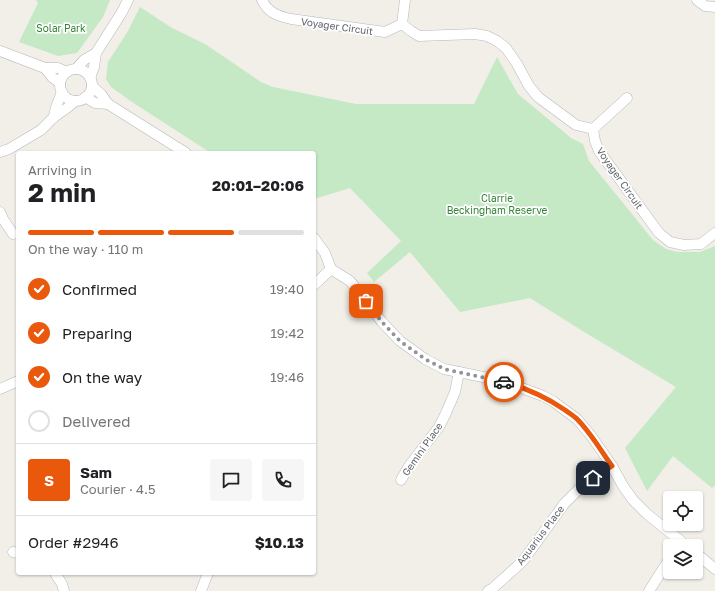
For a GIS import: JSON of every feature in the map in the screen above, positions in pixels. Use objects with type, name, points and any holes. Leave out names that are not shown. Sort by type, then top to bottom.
[{"type":"street","points":[[0,152],[9,149],[41,130],[54,117],[75,101],[86,97],[90,92],[96,54],[128,0]]},
{"type":"street","name":"Voyager Circuit","points":[[262,0],[265,6],[277,16],[291,19],[385,32],[402,24]]},
{"type":"street","points":[[405,0],[402,24],[411,32],[419,36],[475,34],[487,36],[498,41],[506,48],[529,86],[538,97],[576,125],[593,130],[627,98]]},
{"type":"street","points":[[697,0],[705,6],[715,7]]},
{"type":"street","points":[[0,51],[45,68],[72,70],[79,69],[84,72],[108,104],[183,151]]},
{"type":"street","points":[[54,117],[64,74],[72,70],[84,60],[96,54]]},
{"type":"street","points":[[45,68],[61,88],[64,96],[75,101]]},
{"type":"street","points":[[86,97],[95,103],[108,104]]},
{"type":"street","name":"Voyager Circuit","points":[[593,130],[598,151],[659,233],[670,242],[684,245],[701,244],[715,233]]},
{"type":"street","points":[[0,212],[13,234]]},
{"type":"street","points":[[316,241],[325,253],[331,270],[350,281],[382,322],[400,341],[425,359],[444,369],[519,386],[554,402],[577,419],[592,437],[633,500],[676,539]]},
{"type":"street","points":[[316,283],[331,270]]},
{"type":"street","name":"Gemini Place","points":[[401,480],[409,466],[439,427],[455,392],[459,372]]},
{"type":"street","points":[[0,389],[16,382]]},
{"type":"street","name":"Aquarius Place","points":[[488,591],[499,584],[522,561],[564,504],[583,485],[612,466]]},
{"type":"street","points":[[703,559],[715,569]]},
{"type":"street","points":[[649,591],[663,569]]},
{"type":"street","points":[[57,575],[64,591]]},
{"type":"street","points":[[201,591],[207,575]]},
{"type":"green space","name":"Solar Park","points":[[36,0],[110,0],[103,17],[77,53],[58,56],[19,42],[38,3]]},
{"type":"green space","name":"Clarrie Beckingham Reserve","points":[[140,7],[172,28],[205,44],[261,82],[273,87],[356,104],[474,104],[497,57],[518,94],[571,138],[583,144],[589,161],[653,240],[666,249],[677,252],[700,252],[715,246],[715,485],[712,488],[673,456],[647,491],[625,448],[676,387],[530,298],[460,312],[410,252],[374,282],[367,273],[401,241],[350,188],[316,198],[316,151],[208,151],[111,87],[106,79],[108,62],[128,31]]},
{"type":"way so far","points":[[366,301],[382,322],[400,341],[425,359],[444,369],[504,382]]},
{"type":"route","points":[[504,382],[519,386],[543,396],[577,419],[592,437],[612,466],[593,478]]}]
